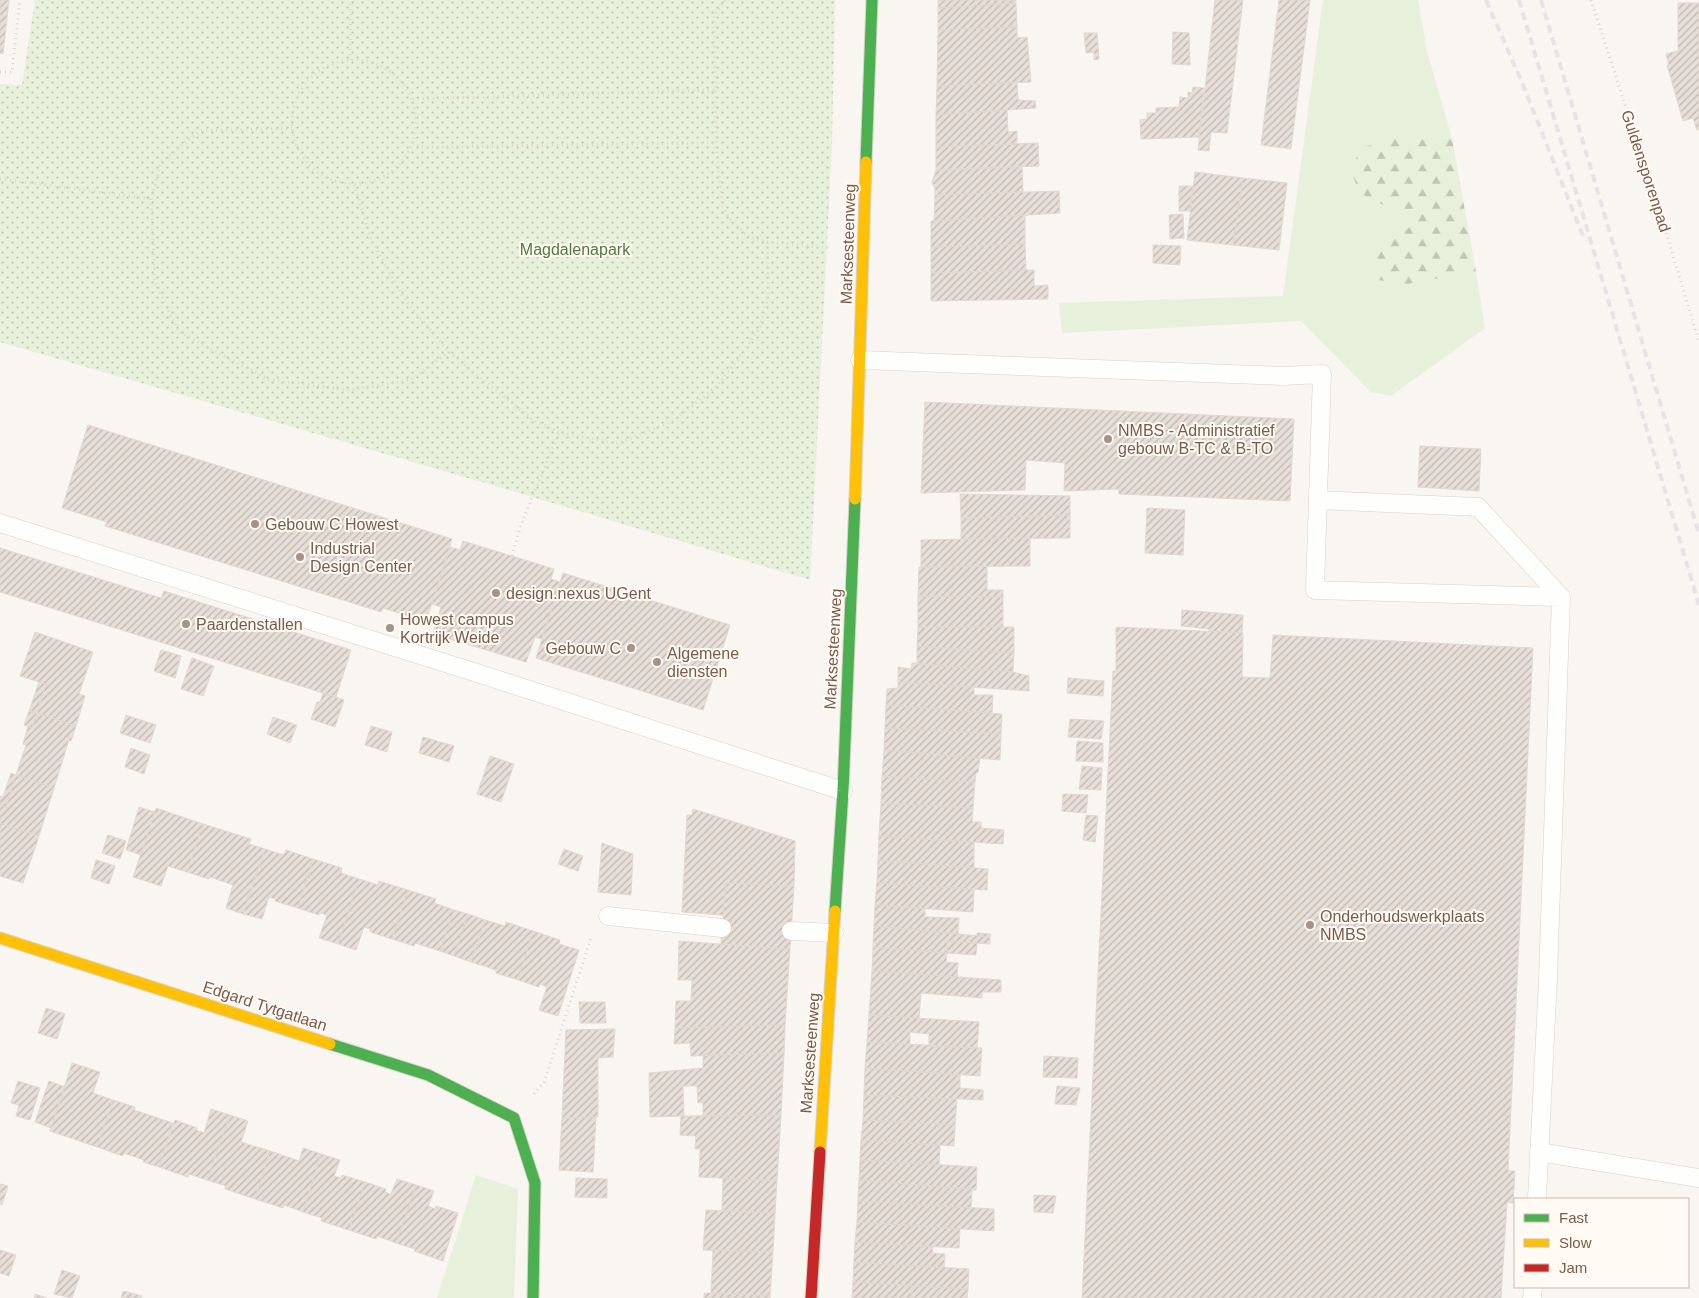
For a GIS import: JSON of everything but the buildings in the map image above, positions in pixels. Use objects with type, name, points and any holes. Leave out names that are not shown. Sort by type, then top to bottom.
[{"type":"street","name":"Marksesteenweg","points":[[812,1298],[843,791],[872,0]]},
{"type":"street","name":"Edgard Tytgatlaan","points":[[0,938],[428,1075],[514,1118]]},
{"type":"street","points":[[514,1118],[535,1183],[533,1298]]},
{"type":"lane","points":[[860,360],[1283,376],[1322,374],[1315,590],[1561,597]]},
{"type":"lane","points":[[1318,500],[1478,507],[1561,597],[1548,978],[1537,1198]]},
{"type":"lane","points":[[0,523],[843,791]]},
{"type":"lane","points":[[608,916],[722,928]]},
{"type":"lane","points":[[791,931],[834,933]]},
{"type":"lane","points":[[1539,1152],[1699,1178]]},
{"type":"path","points":[[0,72],[12,72],[20,0]]},
{"type":"path","points":[[350,60],[351,0]]},
{"type":"path","points":[[725,0],[714,16],[716,143],[722,206],[731,221],[749,237],[767,242],[864,251]]},
{"type":"path","name":"Guldensporenpad","points":[[1591,0],[1659,209],[1699,342]]},
{"type":"path","points":[[350,60],[376,63],[398,77],[413,99],[418,122],[414,144],[391,174],[354,185],[324,178],[302,157],[292,128],[294,103],[306,82],[326,66],[350,60]]},
{"type":"path","points":[[413,99],[715,90]]},
{"type":"path","points":[[292,128],[200,131],[161,162],[151,199],[155,282],[178,331],[266,379],[349,390],[410,380],[449,352]]},
{"type":"path","points":[[414,144],[420,147],[716,143]]},
{"type":"path","points":[[0,179],[151,199]]},
{"type":"path","points":[[354,185],[372,241],[403,297],[449,352],[533,420],[559,432],[616,444],[673,421],[716,387],[739,358],[760,327],[769,295],[767,242]]},
{"type":"path","points":[[512,556],[521,525],[559,432]]},
{"type":"path","points":[[514,1118],[544,1082],[590,938],[608,916]]},
{"type":"green space","name":"Magdalenapark","points":[[35,0],[835,0],[832,144],[810,580],[0,342],[0,84],[22,85]]},
{"type":"green space","points":[[1323,0],[1418,0],[1427,51],[1452,139],[1412,135],[1375,202],[1401,211],[1417,222],[1386,243],[1407,284],[1476,272],[1485,328],[1391,396],[1371,392],[1301,321],[1062,333],[1059,303],[1283,296]]},
{"type":"green space","points":[[1412,135],[1452,139],[1476,272],[1407,284],[1378,280],[1372,267],[1386,243],[1417,222],[1401,211],[1375,202],[1359,192],[1350,168],[1363,147]]},
{"type":"green space","points":[[476,1175],[518,1189],[514,1298],[437,1298]]},
{"type":"railway","points":[[1486,0],[1523,85],[1585,241]]},
{"type":"railway","points":[[1519,0],[1699,605]]},
{"type":"railway","points":[[1541,0],[1699,534]]},
{"type":"traffic: fast","points":[[866,162],[872,0]]},
{"type":"traffic: fast","points":[[835,911],[843,791],[855,499]]},
{"type":"traffic: fast","points":[[330,1044],[428,1075],[514,1118],[535,1183],[533,1298]]},
{"type":"traffic: slow","points":[[855,499],[866,162]]},
{"type":"traffic: slow","points":[[820,1152],[835,911]]},
{"type":"traffic: slow","points":[[0,938],[330,1044]]},
{"type":"traffic: jam","points":[[811,1298],[820,1152]]},
{"type":"place","name":"NMBS - Administratief gebouw B-TC & B-TO","points":[[1108,439]]},
{"type":"place","name":"Gebouw C Howest","points":[[255,524]]},
{"type":"place","name":"Industrial Design Center","points":[[300,557]]},
{"type":"place","name":"design.nexus UGent","points":[[496,593]]},
{"type":"place","name":"Paardenstallen","points":[[186,624]]},
{"type":"place","name":"Howest campus Kortrijk Weide","points":[[390,628]]},
{"type":"place","name":"Gebouw C","points":[[631,648]]},
{"type":"place","name":"Algemene diensten","points":[[657,662]]},
{"type":"place","name":"Onderhoudswerkplaats NMBS","points":[[1310,925]]}]
